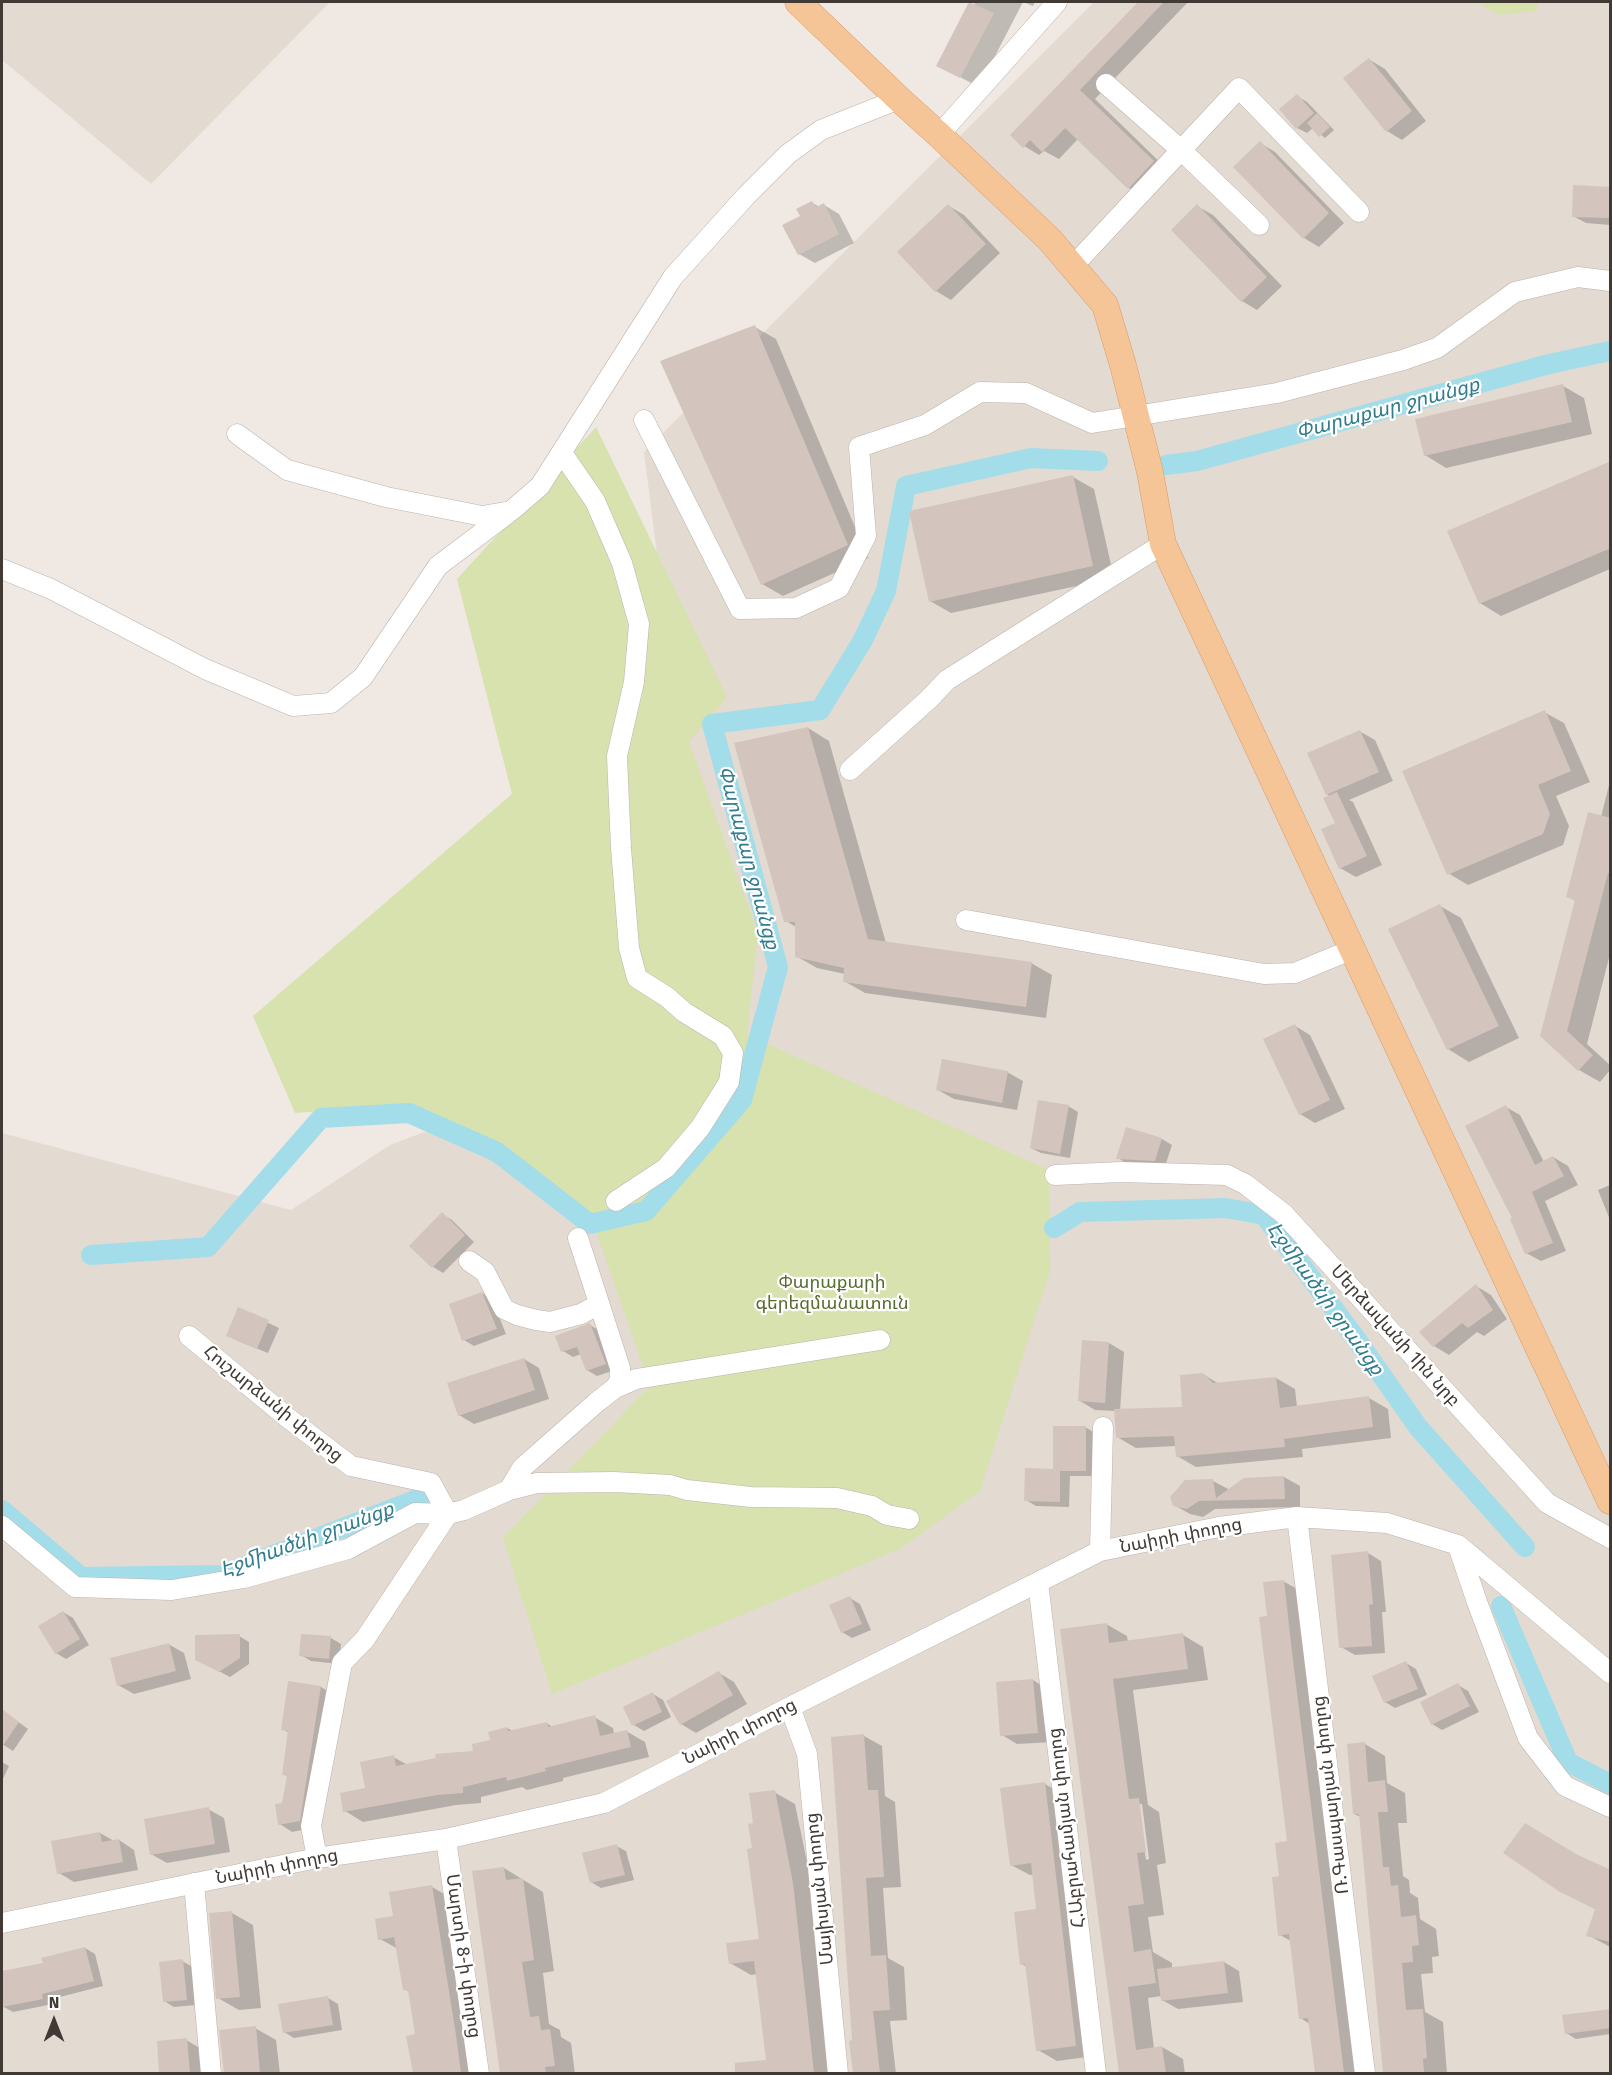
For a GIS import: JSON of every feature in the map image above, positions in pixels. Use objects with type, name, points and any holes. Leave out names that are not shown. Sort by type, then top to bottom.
[{"type":"main road","points":[[798,2],[898,99],[1050,240],[1074,266],[1104,305],[1123,365],[1150,472],[1163,544],[1611,1501]]},
{"type":"street","points":[[939,135],[1057,2]]},
{"type":"street","points":[[1106,84],[1181,150],[1259,225]]},
{"type":"street","points":[[1074,266],[1239,88],[1359,212]]},
{"type":"street","points":[[2,569],[51,590],[205,669],[293,706],[330,703],[363,677],[438,566],[512,511],[540,486],[673,277],[746,196],[788,153],[821,130],[898,99]]},
{"type":"street","points":[[644,420],[740,609],[796,608],[839,588],[866,536],[859,447],[925,425],[980,392],[1026,393],[1092,423],[1277,393],[1403,360],[1437,348],[1515,292],[1578,277],[1611,280]]},
{"type":"street","points":[[237,434],[287,470],[386,497],[482,516],[512,511]]},
{"type":"street","points":[[562,453],[595,501],[622,563],[639,624],[634,682],[617,756],[629,948],[637,978],[667,997],[684,1012],[723,1036],[733,1053],[729,1082],[700,1128],[666,1168],[616,1201]]},
{"type":"street","points":[[850,770],[947,680],[1163,544]]},
{"type":"street","points":[[966,920],[1264,974],[1295,973],[1353,949]]},
{"type":"street","name":"Մերձավանի 1ին նրբ","points":[[1055,1175],[1121,1172],[1193,1173],[1227,1175],[1245,1184],[1284,1214],[1547,1503],[1611,1538]]},
{"type":"street","points":[[578,1238],[620,1368],[620,1380],[615,1388]]},
{"type":"street","points":[[469,1261],[485,1272],[504,1309],[518,1315],[550,1322],[581,1314],[599,1304]]},
{"type":"street","name":"Հուշարձանի փողոց","points":[[189,1336],[288,1418],[351,1466],[431,1483],[448,1514]]},
{"type":"street","points":[[509,1490],[522,1468],[597,1402],[615,1388],[636,1379],[880,1340]]},
{"type":"street","points":[[1100,1551],[1103,1427]]},
{"type":"street","points":[[2,1526],[75,1587],[172,1590],[244,1578],[348,1550],[416,1513],[448,1514],[464,1510],[509,1490],[537,1483],[614,1482],[670,1485],[687,1490],[751,1497],[837,1498],[872,1506],[887,1515],[909,1519]]},
{"type":"street","points":[[317,1858],[311,1826],[342,1663],[365,1640],[448,1514]]},
{"type":"street","name":"Նաիրի փողոց","points":[[2,1923],[317,1858],[446,1839],[604,1803],[1100,1551],[1219,1527],[1297,1516],[1386,1523],[1458,1545]]},
{"type":"street","name":"Ռ.Գասպարյան փողոց","points":[[1297,1516],[1365,2073]]},
{"type":"street","points":[[1458,1545],[1611,1673]]},
{"type":"street","points":[[1458,1545],[1528,1738],[1564,1786],[1611,1807]]},
{"type":"street","name":"Հ.Աբրահամյան փողոց","points":[[1038,1582],[1096,2073]]},
{"type":"street","name":"Մայիսյան փողոց","points":[[790,1707],[807,1754],[838,2073]]},
{"type":"street","name":"Մարտի 8-ի փողոց","points":[[446,1839],[479,2073]]},
{"type":"street","points":[[194,1883],[211,2073]]},
{"type":"shaded area","points":[[2,2],[330,2],[151,184],[2,60]]},
{"type":"shaded area","points":[[1094,2],[1610,2],[1610,2073],[2,2073],[2,1133],[291,1210],[390,1145],[716,1022],[644,452]]},
{"type":"green space","points":[[1481,2],[1538,2],[1536,11],[1499,15],[1482,5]]},
{"type":"green space","name":"Փարաքարի գերեզմանատուն","points":[[596,427],[727,697],[689,742],[758,934],[747,1035],[1049,1170],[1050,1271],[980,1491],[900,1549],[552,1694],[503,1538],[650,1386],[597,1234],[409,1104],[295,1113],[253,1016],[512,794],[457,579]]},
{"type":"building","points":[[969,2],[994,13],[960,78],[936,66]]},
{"type":"building","points":[[1138,2],[1164,2],[1080,90],[1154,161],[1128,189],[1065,128],[1042,152],[1030,140],[1023,148],[1010,135]]},
{"type":"building","points":[[1369,58],[1412,111],[1386,132],[1343,78]]},
{"type":"building","points":[[1297,94],[1314,113],[1296,129],[1279,109]]},
{"type":"building","points":[[1317,113],[1330,127],[1319,137],[1307,123]]},
{"type":"building","points":[[1260,141],[1329,213],[1303,239],[1233,167]]},
{"type":"building","points":[[1573,185],[1611,187],[1611,218],[1572,217]]},
{"type":"building","points":[[812,201],[816,207],[824,203],[839,234],[798,255],[782,225],[800,216],[796,209]]},
{"type":"building","points":[[948,204],[986,244],[935,292],[897,252]]},
{"type":"building","points":[[1197,204],[1267,277],[1241,302],[1171,230]]},
{"type":"building","points":[[755,325],[848,545],[761,585],[660,361]]},
{"type":"building","points":[[1563,384],[1572,422],[1424,456],[1415,419]]},
{"type":"building","points":[[1611,461],[1611,548],[1479,604],[1447,531]]},
{"type":"building","points":[[1073,475],[1093,566],[929,602],[909,511]]},
{"type":"building","points":[[1545,710],[1571,771],[1538,785],[1550,814],[1543,834],[1447,875],[1402,771]]},
{"type":"building","points":[[808,727],[868,939],[1032,962],[1026,1007],[843,982],[844,968],[795,957],[795,922],[784,922],[734,743]]},
{"type":"building","points":[[1360,730],[1379,772],[1326,795],[1307,753]]},
{"type":"building","points":[[1337,792],[1367,856],[1339,869],[1321,829],[1335,823],[1323,798]]},
{"type":"building","points":[[1588,812],[1611,818],[1611,873],[1608,873],[1567,1031],[1593,1055],[1578,1071],[1540,1036],[1575,900],[1566,897]]},
{"type":"building","points":[[1440,904],[1499,1026],[1447,1050],[1388,929]]},
{"type":"building","points":[[1295,1024],[1330,1100],[1299,1115],[1263,1039]]},
{"type":"building","points":[[942,1059],[1008,1071],[1002,1103],[936,1090]]},
{"type":"building","points":[[1038,1100],[1069,1105],[1060,1154],[1030,1148]]},
{"type":"building","points":[[1506,1105],[1535,1165],[1553,1156],[1564,1176],[1532,1192],[1553,1243],[1525,1254],[1510,1219],[1512,1218],[1465,1126]]},
{"type":"building","points":[[1126,1127],[1162,1138],[1155,1161],[1116,1159]]},
{"type":"building","points":[[442,1212],[465,1235],[432,1268],[409,1246]]},
{"type":"building","points":[[1476,1284],[1493,1310],[1468,1328],[1462,1323],[1433,1347],[1419,1332]]},
{"type":"building","points":[[482,1292],[497,1329],[462,1341],[449,1304]]},
{"type":"building","points":[[238,1307],[269,1320],[257,1349],[226,1336]]},
{"type":"building","points":[[590,1323],[606,1364],[586,1371],[577,1347],[561,1352],[555,1336]]},
{"type":"building","points":[[1082,1340],[1109,1342],[1105,1403],[1078,1401]]},
{"type":"building","points":[[524,1358],[535,1390],[458,1416],[447,1383]]},
{"type":"building","points":[[1203,1373],[1213,1383],[1276,1377],[1280,1408],[1369,1396],[1373,1427],[1284,1439],[1285,1447],[1176,1457],[1174,1436],[1116,1438],[1114,1409],[1182,1407],[1180,1375]]},
{"type":"building","points":[[1053,1426],[1086,1426],[1086,1471],[1060,1471],[1060,1502],[1024,1501],[1025,1468],[1053,1469]]},
{"type":"building","points":[[1284,1476],[1285,1499],[1199,1501],[1187,1509],[1173,1506],[1170,1497],[1185,1480],[1213,1479],[1216,1498],[1244,1478]]},
{"type":"building","points":[[1368,1551],[1373,1604],[1369,1605],[1372,1646],[1339,1648],[1331,1555]]},
{"type":"building","points":[[1284,1580],[1344,2073],[1315,2073],[1308,2018],[1299,2019],[1289,1934],[1278,1936],[1272,1877],[1279,1876],[1275,1843],[1287,1841],[1259,1617],[1267,1616],[1263,1582]]},
{"type":"building","points":[[850,1596],[862,1624],[841,1633],[829,1605]]},
{"type":"building","points":[[63,1611],[80,1639],[55,1654],[38,1626]]},
{"type":"building","points":[[1107,1623],[1109,1643],[1183,1633],[1188,1669],[1113,1679],[1129,1799],[1139,1798],[1146,1852],[1137,1853],[1144,1904],[1128,1906],[1134,1952],[1151,1949],[1156,1983],[1128,1987],[1136,2050],[1162,2046],[1166,2073],[1119,2073],[1060,1629]]},
{"type":"building","points":[[240,1634],[240,1658],[219,1672],[195,1660],[195,1635]]},
{"type":"building","points":[[301,1634],[331,1636],[329,1659],[299,1656]]},
{"type":"building","points":[[169,1643],[176,1671],[117,1686],[110,1658]]},
{"type":"building","points":[[1406,1661],[1418,1689],[1384,1703],[1372,1676]]},
{"type":"building","points":[[719,1671],[733,1695],[680,1725],[666,1701]]},
{"type":"building","points":[[1033,1679],[1038,1733],[1000,1736],[996,1682]]},
{"type":"building","points":[[288,1681],[321,1686],[300,1821],[278,1825],[275,1804],[282,1803],[287,1776],[282,1775],[288,1731],[281,1730]]},
{"type":"building","points":[[1458,1683],[1470,1706],[1431,1725],[1420,1702]]},
{"type":"building","points":[[653,1692],[662,1712],[632,1726],[623,1707]]},
{"type":"building","points":[[2,1709],[19,1722],[2,1747]]},
{"type":"building","points":[[595,1715],[600,1736],[627,1730],[631,1747],[545,1768],[546,1771],[507,1781],[506,1777],[463,1787],[463,1793],[437,1795],[343,1812],[340,1793],[365,1788],[360,1762],[394,1755],[396,1766],[436,1758],[435,1754],[473,1751],[472,1744],[490,1740],[488,1732],[507,1727],[508,1731],[547,1722],[548,1727]]},
{"type":"building","points":[[864,1734],[868,1790],[878,1790],[884,1877],[866,1878],[871,1956],[886,1955],[890,2010],[873,2011],[880,2073],[853,2073],[849,2041],[852,2040],[831,1737]]},
{"type":"building","points":[[1365,1742],[1368,1782],[1385,1780],[1388,1812],[1378,1812],[1383,1867],[1389,1867],[1391,1886],[1398,1885],[1401,1917],[1416,1915],[1419,1945],[1412,1946],[1413,1962],[1402,1963],[1406,2010],[1423,2009],[1427,2058],[1423,2059],[1424,2073],[1383,2073],[1359,1814],[1353,1814],[1347,1744]]},
{"type":"building","points":[[1045,1782],[1076,2046],[1036,2051],[1025,1964],[1020,1965],[1014,1912],[1036,1909],[1031,1863],[1010,1866],[1000,1788]]},
{"type":"building","points":[[775,1790],[793,1883],[814,2073],[735,2073],[735,2063],[766,2060],[754,1961],[729,1964],[726,1943],[759,1939],[747,1849],[752,1848],[748,1824],[753,1823],[749,1793]]},
{"type":"building","points":[[209,1807],[215,1844],[150,1855],[144,1819]]},
{"type":"building","points":[[1525,1823],[1576,1854],[1611,1870],[1611,1942],[1586,1936],[1595,1909],[1560,1892],[1503,1853]]},
{"type":"building","points":[[100,1832],[102,1842],[119,1839],[123,1862],[57,1874],[51,1841]]},
{"type":"building","points":[[617,1844],[625,1875],[590,1883],[582,1853]]},
{"type":"building","points":[[504,1867],[506,1880],[523,1878],[534,1960],[522,1962],[530,2017],[539,2016],[541,2030],[550,2029],[555,2066],[545,2067],[546,2073],[500,2073],[472,1871]]},
{"type":"building","points":[[432,1885],[461,2073],[413,2073],[406,2036],[415,2034],[408,1990],[403,1990],[394,1937],[378,1940],[375,1919],[393,1916],[389,1892]]},
{"type":"building","points":[[232,1911],[240,1997],[216,1999],[209,1913]]},
{"type":"building","points":[[85,1947],[94,1981],[42,1994],[43,1999],[2,2007],[2,1971],[43,1963],[41,1958]]},
{"type":"building","points":[[183,1959],[187,2000],[163,2002],[159,1962]]},
{"type":"building","points":[[1224,1961],[1228,1993],[1161,2001],[1157,1969]]},
{"type":"building","points":[[328,1996],[333,2025],[283,2033],[278,2004]]},
{"type":"building","points":[[1611,2009],[1611,2028],[1565,2034],[1562,2015]]},
{"type":"building","points":[[256,2026],[260,2073],[224,2073],[219,2030]]},
{"type":"building","points":[[187,2038],[190,2073],[159,2073],[157,2041]]},
{"type":"waterway","name":"Փարաքար ջրանցք","points":[[1166,465],[1197,461],[1549,364],[1610,351]]},
{"type":"waterway","name":"Փարաքար ջրանցք","points":[[91,1255],[208,1247],[321,1118],[409,1113],[497,1152],[590,1224],[646,1211],[742,1100],[778,967],[712,724],[820,710],[863,640],[886,591],[906,486],[1031,458],[1098,461]]},
{"type":"waterway","name":"Էջմիածնի ջրանցք","points":[[1054,1228],[1080,1212],[1226,1208],[1264,1215],[1418,1427],[1525,1547]]},
{"type":"waterway","name":"Էջմիածնի ջրանցք","points":[[2,1510],[81,1577],[222,1575],[420,1498]]},
{"type":"waterway","name":"Էջմիածնի ջրանցք","points":[[1501,1606],[1568,1762],[1610,1784]]}]
